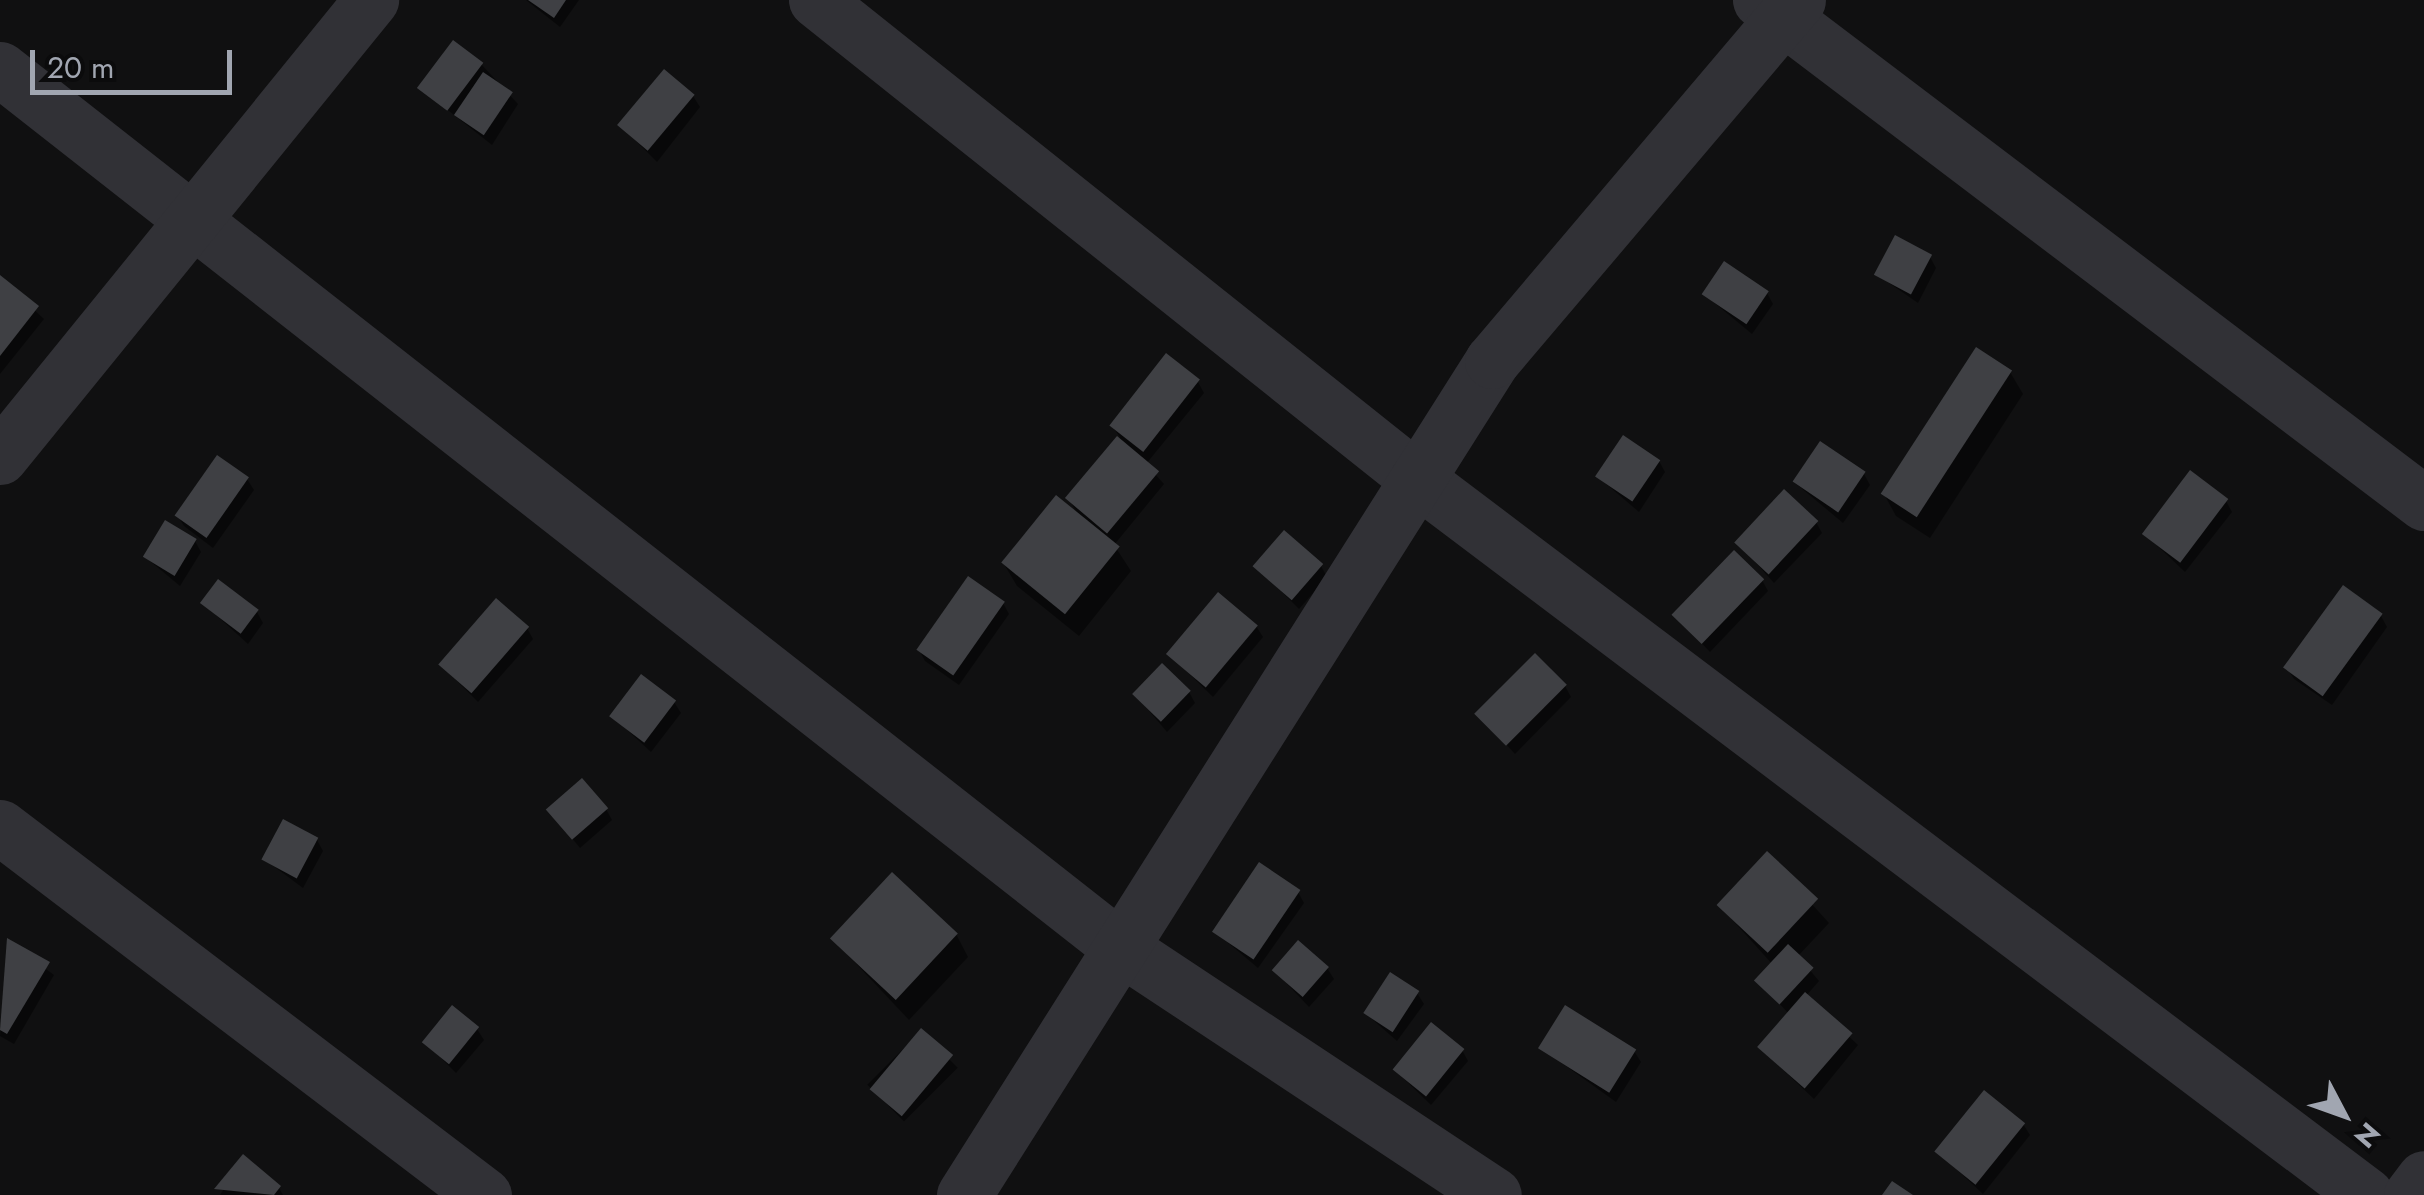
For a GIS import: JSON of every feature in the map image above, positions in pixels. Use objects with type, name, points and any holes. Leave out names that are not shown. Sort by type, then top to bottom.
[{"type":"street","points":[[0,457],[371,0]]},
{"type":"street","points":[[816,0],[1417,479],[2366,1195]]},
{"type":"street","points":[[964,1195],[1492,361],[1780,6],[2424,503]]},
{"type":"street","points":[[0,69],[188,223],[1120,948],[1494,1195]]},
{"type":"street","points":[[0,828],[484,1195]]},
{"type":"street","points":[[2411,1195],[2424,1178]]},
{"type":"building","points":[[528,0],[566,0],[554,18]]},
{"type":"building","points":[[453,40],[483,63],[447,111],[417,88]]},
{"type":"building","points":[[664,69],[695,95],[648,151],[617,125]]},
{"type":"building","points":[[483,72],[513,92],[484,135],[454,115]]},
{"type":"building","points":[[1895,235],[1932,255],[1911,294],[1874,275]]},
{"type":"building","points":[[1724,261],[1769,291],[1746,324],[1702,294]]},
{"type":"building","points":[[0,275],[39,306],[0,356]]},
{"type":"building","points":[[1976,347],[2012,370],[1917,517],[1881,494]]},
{"type":"building","points":[[1166,353],[1200,379],[1143,452],[1109,425]]},
{"type":"building","points":[[1623,435],[1660,460],[1632,502],[1595,476]]},
{"type":"building","points":[[1117,436],[1159,471],[1107,533],[1065,498]]},
{"type":"building","points":[[1820,441],[1866,472],[1838,512],[1793,482]]},
{"type":"building","points":[[217,455],[249,477],[207,538],[175,516]]},
{"type":"building","points":[[2190,470],[2228,499],[2180,563],[2142,534]]},
{"type":"building","points":[[1784,489],[1818,521],[1769,574],[1734,542]]},
{"type":"building","points":[[1056,495],[1120,547],[1065,614],[1001,563]]},
{"type":"building","points":[[165,520],[197,539],[175,576],[143,557]]},
{"type":"building","points":[[1284,530],[1323,564],[1292,600],[1253,566]]},
{"type":"building","points":[[1734,550],[1764,579],[1702,644],[1671,615]]},
{"type":"building","points":[[968,576],[1005,602],[953,676],[916,650]]},
{"type":"building","points":[[218,579],[259,610],[241,634],[200,603]]},
{"type":"building","points":[[2343,585],[2383,614],[2323,696],[2283,668]]},
{"type":"building","points":[[1218,592],[1258,625],[1206,687],[1166,654]]},
{"type":"building","points":[[496,598],[529,627],[471,693],[438,664]]},
{"type":"building","points":[[1535,653],[1567,685],[1506,746],[1474,714]]},
{"type":"building","points":[[1162,663],[1191,691],[1161,722],[1132,694]]},
{"type":"building","points":[[641,674],[676,700],[644,743],[609,716]]},
{"type":"building","points":[[582,778],[608,808],[572,840],[546,809]]},
{"type":"building","points":[[283,819],[318,838],[297,878],[261,860]]},
{"type":"building","points":[[1767,851],[1818,899],[1768,953],[1717,905]]},
{"type":"building","points":[[1259,862],[1300,890],[1253,960],[1212,932]]},
{"type":"building","points":[[892,872],[958,933],[896,1000],[830,939]]},
{"type":"building","points":[[7,938],[50,962],[7,1034],[0,1030]]},
{"type":"building","points":[[1298,940],[1329,967],[1303,997],[1272,970]]},
{"type":"building","points":[[1788,944],[1814,968],[1779,1004],[1754,981]]},
{"type":"building","points":[[1390,972],[1419,991],[1393,1032],[1363,1013]]},
{"type":"building","points":[[1805,992],[1853,1033],[1805,1088],[1757,1047]]},
{"type":"building","points":[[452,1005],[479,1027],[449,1064],[422,1042]]},
{"type":"building","points":[[1565,1005],[1636,1050],[1609,1093],[1538,1048]]},
{"type":"building","points":[[1431,1022],[1464,1049],[1426,1096],[1393,1069]]},
{"type":"building","points":[[921,1028],[953,1055],[902,1116],[870,1089]]},
{"type":"building","points":[[1984,1090],[2025,1123],[1975,1185],[1934,1151]]},
{"type":"building","points":[[243,1154],[281,1186],[274,1195],[214,1189]]},
{"type":"building","points":[[1892,1181],[1913,1195],[1882,1195]]}]
